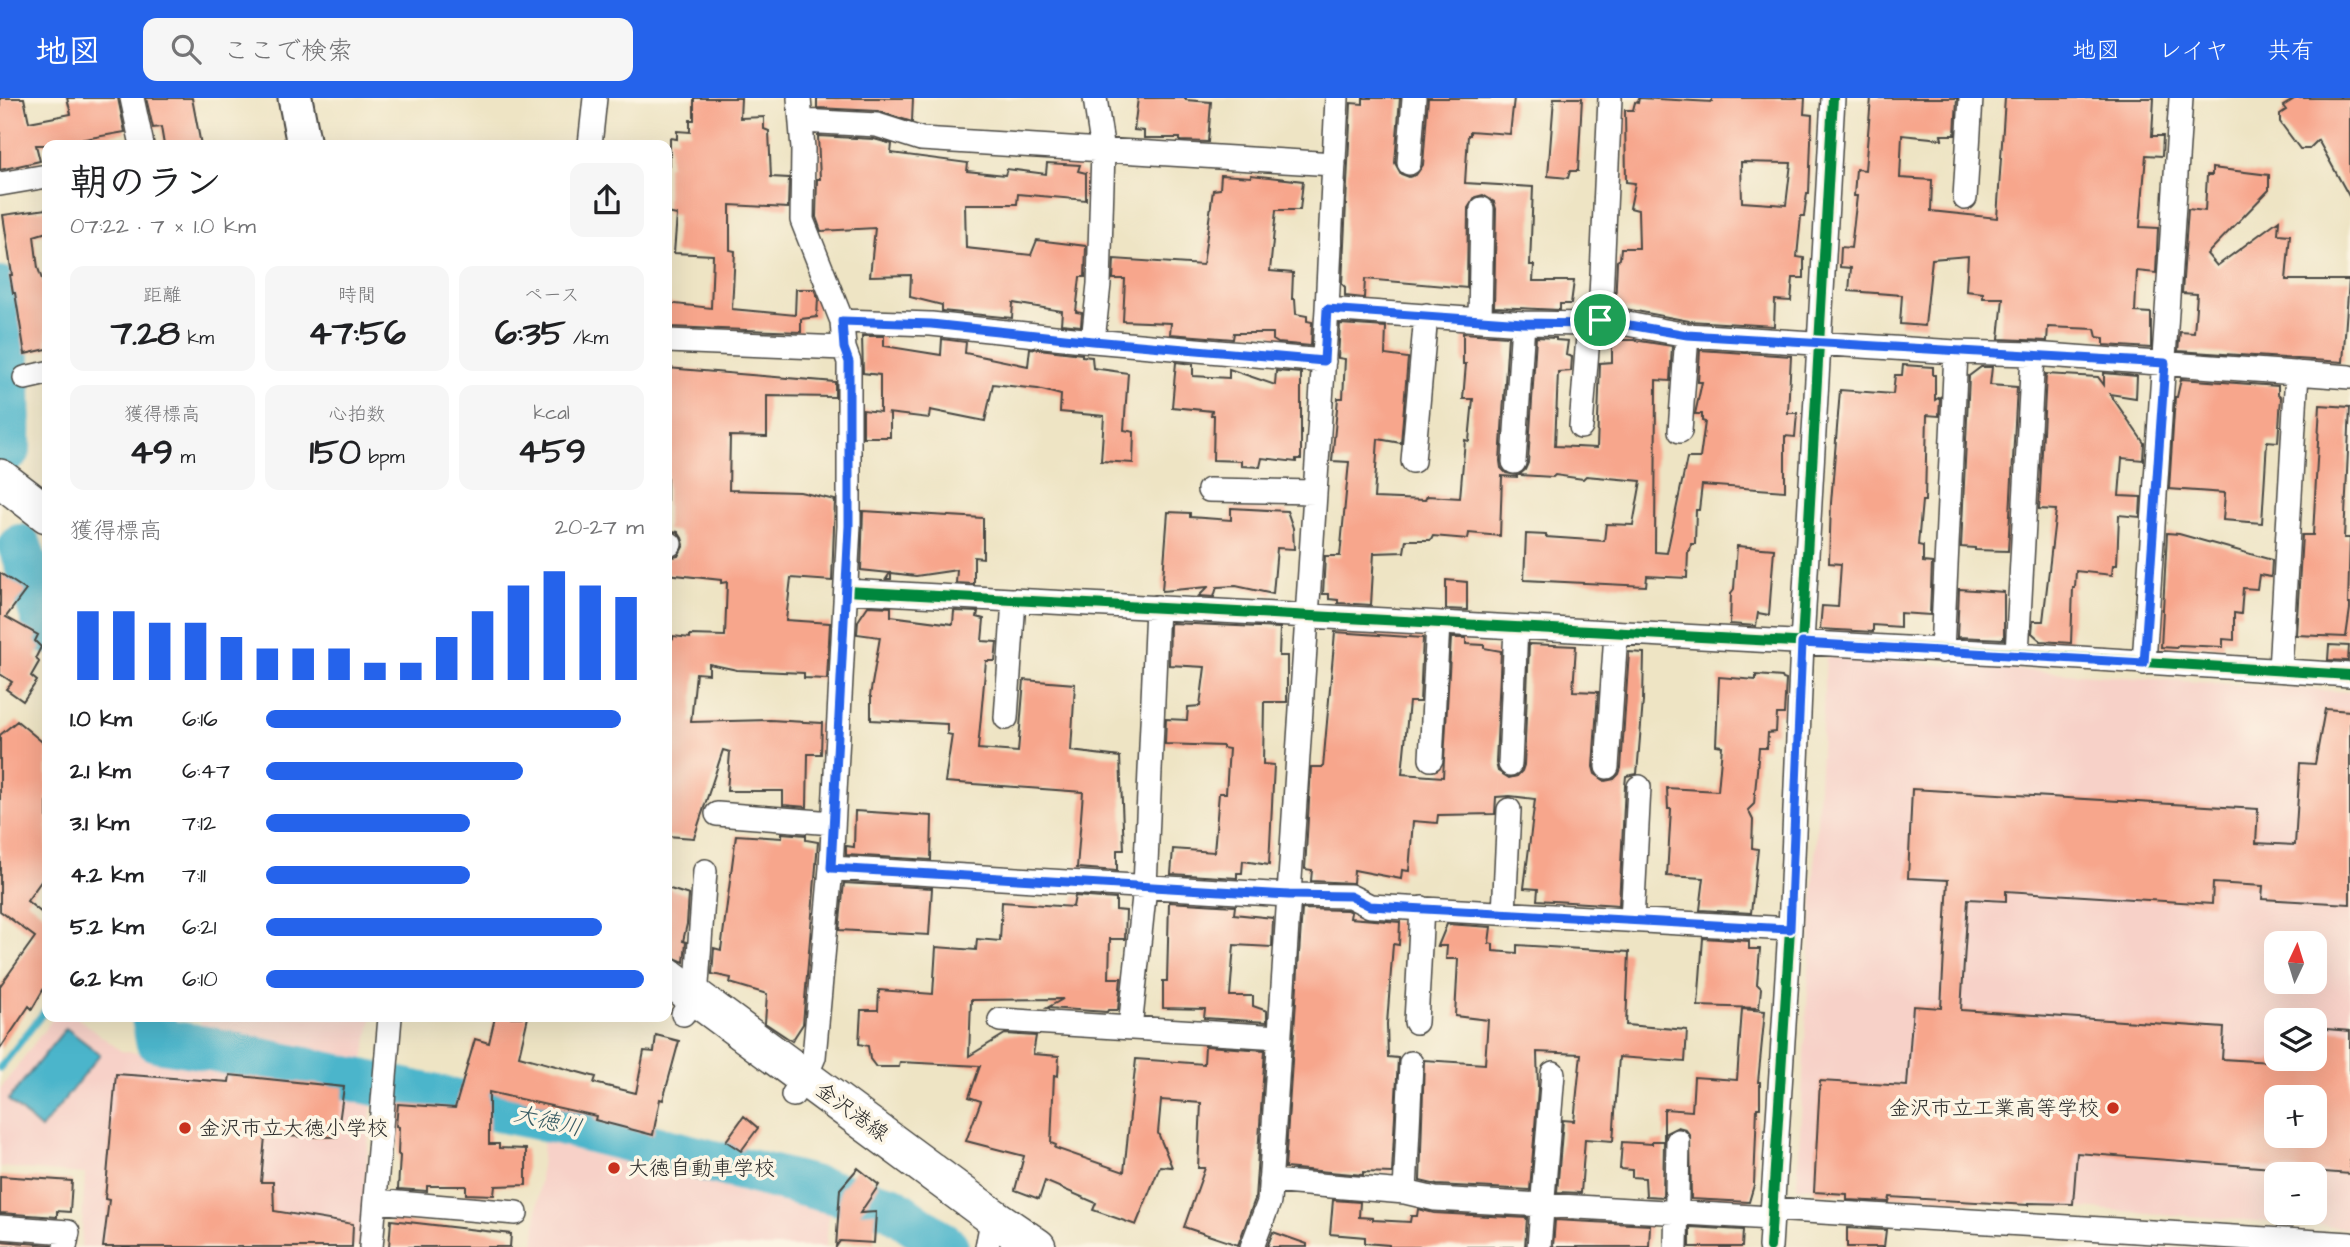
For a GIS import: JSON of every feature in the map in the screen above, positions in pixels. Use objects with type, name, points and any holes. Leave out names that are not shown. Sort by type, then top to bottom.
[{"type":"main road","points":[[295,98],[303,140]]},
{"type":"main road","points":[[0,478],[42,509]]},
{"type":"main road","points":[[0,505],[42,536]]},
{"type":"main road","name":"金沢港線","points":[[672,986],[682,1005],[799,1087],[993,1237],[1037,1247]]},
{"type":"street","points":[[132,98],[141,140]]},
{"type":"street","points":[[590,140],[594,98]]},
{"type":"street","points":[[1093,341],[1099,284],[1103,151],[1096,98]]},
{"type":"street","points":[[1252,1247],[1269,1202],[1324,361],[1337,98]]},
{"type":"street","points":[[1409,163],[1414,98]]},
{"type":"street","points":[[1581,427],[1594,322],[1611,98]]},
{"type":"street","points":[[1770,1247],[1790,929],[1817,343],[1833,98]]},
{"type":"street","points":[[1965,198],[1971,98]]},
{"type":"street","points":[[2144,663],[2181,98]]},
{"type":"street","points":[[799,1087],[814,1057],[831,868],[849,526],[849,362],[844,348],[842,321],[802,220],[803,149],[800,109],[877,125],[921,139],[1334,164]]},
{"type":"street","points":[[0,184],[42,177]]},
{"type":"street","points":[[1480,320],[1482,209]]},
{"type":"street","points":[[1327,309],[1523,323],[1594,322],[1687,335],[1956,352],[2033,354],[2350,377]]},
{"type":"street","points":[[1413,461],[1426,315]]},
{"type":"street","points":[[842,321],[931,324],[1324,361]]},
{"type":"street","points":[[1514,462],[1523,323]]},
{"type":"street","points":[[1680,431],[1687,335]]},
{"type":"street","points":[[672,341],[844,348]]},
{"type":"street","points":[[1942,651],[1956,352]]},
{"type":"street","points":[[2017,654],[2033,354]]},
{"type":"street","points":[[2280,670],[2297,373]]},
{"type":"street","points":[[1209,490],[1315,492]]},
{"type":"street","points":[[846,591],[2017,654],[2350,675]]},
{"type":"street","points":[[1006,718],[1014,600]]},
{"type":"street","points":[[1130,1028],[1145,887],[1157,607]]},
{"type":"street","points":[[1431,759],[1438,622]]},
{"type":"street","points":[[1510,764],[1516,627]]},
{"type":"street","points":[[1607,767],[1616,632]]},
{"type":"street","points":[[1632,920],[1639,787]]},
{"type":"street","points":[[1504,913],[1509,810]]},
{"type":"street","points":[[717,814],[833,822]]},
{"type":"street","points":[[831,868],[1289,895],[1350,896],[1370,906],[1790,929]]},
{"type":"street","points":[[682,1005],[705,871]]},
{"type":"street","points":[[1416,1022],[1422,908]]},
{"type":"street","points":[[1000,1020],[1280,1037]]},
{"type":"street","points":[[371,1247],[390,1022]]},
{"type":"street","points":[[1405,1192],[1411,1063]]},
{"type":"street","points":[[1539,1247],[1553,1073]]},
{"type":"street","points":[[1676,1247],[1678,1141]]},
{"type":"street","points":[[1270,1181],[1405,1192],[1435,1199],[1677,1213],[1772,1213],[2350,1244]]},
{"type":"street","points":[[375,1201],[516,1213]]},
{"type":"street","points":[[0,1227],[68,1232],[65,1247]]},
{"type":"shaded area","points":[[1826,657],[2350,692],[2350,1228],[2310,1225],[2327,1225],[2327,1162],[2264,1162],[2264,1222],[1797,1187]]},
{"type":"shaded area","name":"金沢市立大徳小学校","points":[[50,1022],[83,1022],[121,1051],[197,1060],[201,1022],[371,1022],[362,1069],[374,1072],[360,1247],[81,1247],[85,1174],[0,1167],[0,1089]]},
{"type":"shaded area","name":"大徳自動車学校","points":[[544,1133],[830,1203],[826,1247],[534,1247]]},
{"type":"water","points":[[66,1028],[100,1054],[41,1129],[8,1100]]},
{"type":"building","points":[[0,98],[24,98],[29,122],[71,114],[67,98],[118,98],[125,132],[79,140],[42,140],[42,145],[36,145],[40,161],[0,170]]},
{"type":"building","points":[[146,98],[192,98],[200,140],[163,140],[161,127],[153,128]]},
{"type":"building","points":[[694,98],[741,98],[740,118],[764,117],[764,129],[769,131],[771,177],[789,178],[788,208],[730,205],[730,250],[735,251],[732,309],[795,315],[796,289],[814,289],[818,298],[817,317],[801,319],[801,332],[672,327],[672,304],[711,308],[713,255],[674,253],[677,215],[672,214],[670,138],[677,139],[677,131],[690,132],[690,120],[694,120]]},
{"type":"building","points":[[817,98],[913,98],[912,122],[878,111],[817,108]]},
{"type":"building","points":[[1138,98],[1186,98],[1211,102],[1208,142],[1180,141],[1180,138],[1144,138],[1144,131],[1134,130]]},
{"type":"building","points":[[1363,98],[1400,98],[1395,163],[1401,174],[1409,177],[1416,175],[1423,165],[1428,98],[1514,98],[1510,134],[1470,131],[1465,183],[1533,187],[1530,265],[1534,265],[1533,281],[1574,281],[1571,304],[1560,304],[1560,310],[1494,307],[1496,209],[1494,202],[1483,195],[1475,197],[1468,208],[1467,288],[1365,279],[1364,298],[1345,296],[1345,287],[1342,284],[1351,103],[1363,104]]},
{"type":"building","points":[[1554,98],[1582,98],[1578,171],[1570,171],[1568,178],[1548,176]]},
{"type":"building","points":[[1639,98],[1712,102],[1712,98],[1805,98],[1804,114],[1812,115],[1809,193],[1804,216],[1801,216],[1797,257],[1804,258],[1804,278],[1793,278],[1791,301],[1775,300],[1774,326],[1689,321],[1615,307],[1617,261],[1620,259],[1621,248],[1639,248],[1638,210],[1630,208],[1635,183],[1626,182],[1625,110],[1633,110],[1635,102],[1638,103]],"holes":[[[1741,162],[1791,163],[1786,205],[1742,202]]]},
{"type":"building","points":[[1871,98],[1957,98],[1955,135],[1941,135],[1942,139],[1902,135],[1900,178],[1932,180],[1931,211],[1997,218],[2005,98],[2154,98],[2152,136],[2163,136],[2162,156],[2146,155],[2140,227],[2158,228],[2156,273],[2137,271],[2135,312],[2151,313],[2151,348],[2104,345],[2104,338],[2097,337],[2095,329],[2048,327],[2047,341],[1999,339],[2003,298],[1983,298],[1983,293],[1966,291],[1968,256],[1932,259],[1925,326],[1900,324],[1902,295],[1849,291],[1851,268],[1840,267],[1841,247],[1851,248],[1857,196],[1854,196],[1856,169],[1865,170]]},
{"type":"building","points":[[2296,98],[2350,98],[2350,198],[2318,140],[2309,149],[2300,149],[2280,122],[2280,114],[2286,110],[2283,106]]},
{"type":"building","points":[[818,136],[874,139],[892,144],[891,153],[968,163],[967,171],[1005,175],[1007,169],[1046,174],[1047,163],[1080,165],[1078,171],[1086,173],[1086,200],[1018,194],[1017,204],[965,204],[966,248],[1031,255],[1037,240],[1086,246],[1085,277],[1080,277],[1076,312],[1082,313],[1081,326],[1061,324],[1062,311],[1013,303],[1012,318],[942,311],[942,305],[910,297],[911,275],[870,276],[875,228],[821,231],[816,217],[817,179],[820,179]]},
{"type":"building","points":[[2212,168],[2269,175],[2269,190],[2207,254],[2217,266],[2279,220],[2278,234],[2290,235],[2286,280],[2349,280],[2343,362],[2178,351],[2180,332],[2194,333],[2197,294],[2182,293],[2188,209],[2205,211],[2207,175],[2212,175]]},
{"type":"building","points":[[1221,175],[1251,175],[1303,181],[1300,210],[1276,210],[1270,271],[1293,273],[1292,299],[1295,299],[1296,314],[1307,316],[1307,321],[1312,322],[1311,346],[1278,343],[1273,340],[1273,333],[1234,333],[1233,339],[1170,334],[1171,323],[1123,321],[1125,279],[1113,279],[1114,259],[1203,265],[1213,190],[1220,189]]},
{"type":"building","points":[[42,210],[42,234],[34,236],[42,279],[42,350],[25,354],[10,275],[3,215]]},
{"type":"building","points":[[1340,324],[1386,327],[1385,355],[1408,358],[1401,443],[1378,439],[1374,498],[1460,498],[1465,440],[1469,441],[1473,399],[1463,399],[1466,364],[1463,364],[1463,333],[1508,336],[1500,461],[1501,468],[1506,473],[1517,477],[1502,476],[1500,536],[1469,533],[1468,539],[1433,536],[1431,540],[1406,540],[1404,552],[1374,553],[1371,605],[1338,603],[1338,600],[1329,599],[1329,594],[1323,594],[1325,556],[1340,556],[1349,462],[1332,461],[1338,398],[1343,398],[1345,359],[1338,358]]},
{"type":"building","points":[[862,336],[884,336],[884,346],[941,355],[942,339],[966,342],[965,353],[1028,366],[1030,348],[1082,354],[1092,357],[1093,368],[1128,373],[1124,430],[1134,432],[1133,463],[1101,461],[1104,416],[1060,412],[1061,395],[1038,389],[993,384],[985,421],[930,410],[929,418],[887,413],[890,414],[890,437],[863,437],[863,410],[880,412],[880,375],[863,373]]},
{"type":"building","points":[[1536,337],[1568,341],[1566,355],[1572,357],[1571,371],[1558,372],[1555,446],[1597,448],[1600,363],[1612,362],[1612,340],[1634,340],[1672,346],[1670,381],[1656,380],[1655,552],[1667,553],[1687,458],[1700,458],[1705,422],[1702,421],[1702,414],[1695,414],[1702,382],[1698,382],[1700,350],[1791,356],[1788,413],[1797,413],[1795,437],[1785,436],[1785,491],[1702,485],[1699,510],[1696,510],[1695,544],[1691,544],[1688,551],[1687,578],[1647,576],[1646,586],[1524,580],[1526,534],[1604,541],[1606,524],[1633,525],[1641,481],[1586,476],[1583,479],[1555,475],[1519,475],[1528,463]]},
{"type":"building","points":[[1176,362],[1193,364],[1193,376],[1229,378],[1229,369],[1275,385],[1276,371],[1301,373],[1301,459],[1296,459],[1296,462],[1262,458],[1260,467],[1241,466],[1241,461],[1213,460],[1212,411],[1172,407]]},
{"type":"building","points":[[1903,365],[1933,367],[1935,400],[1940,397],[1939,416],[1927,415],[1925,501],[1922,501],[1918,545],[1923,546],[1923,562],[1932,563],[1930,615],[1900,613],[1900,627],[1873,625],[1873,632],[1820,629],[1822,606],[1838,607],[1841,564],[1829,563],[1840,390],[1893,394],[1895,375],[1902,375]]},
{"type":"building","points":[[1981,367],[1992,367],[1990,385],[2017,387],[2008,551],[1961,547],[1969,376]]},
{"type":"building","points":[[672,368],[835,382],[835,397],[767,396],[767,437],[730,436],[729,490],[800,492],[835,500],[832,581],[791,578],[786,620],[830,623],[827,679],[804,678],[804,673],[737,670],[709,664],[709,674],[696,673],[691,722],[770,720],[822,723],[821,754],[808,754],[807,807],[783,805],[783,791],[727,791],[730,752],[723,750],[694,838],[672,836],[672,639],[673,636],[690,638],[690,635],[725,636],[727,582],[672,575],[672,557],[678,556],[684,545],[678,532],[672,531]]},
{"type":"building","points":[[2104,373],[2137,376],[2136,398],[2110,394],[2144,443],[2143,460],[2122,458],[2119,496],[2141,497],[2140,517],[2119,515],[2117,565],[2113,565],[2112,575],[2076,571],[2071,643],[2041,641],[2032,633],[2033,621],[2043,621],[2056,510],[2039,509],[2046,374],[2098,377],[2104,385]]},
{"type":"building","points":[[2181,379],[2278,386],[2278,394],[2281,397],[2278,442],[2267,441],[2262,523],[2223,520],[2225,493],[2169,489],[2175,397]]},
{"type":"building","points":[[2320,405],[2350,407],[2344,538],[2350,538],[2350,609],[2346,637],[2296,635],[2302,535],[2313,535]]},
{"type":"building","points":[[1231,508],[1287,511],[1293,528],[1294,549],[1277,548],[1273,594],[1236,586],[1217,587],[1214,597],[1199,596],[1208,587],[1162,591],[1168,512],[1190,513],[1190,517],[1231,520]]},
{"type":"building","points":[[863,511],[983,518],[983,558],[974,557],[974,584],[956,583],[957,570],[916,576],[891,573],[891,579],[886,579],[890,573],[861,570]]},
{"type":"building","points":[[2167,533],[2272,560],[2271,577],[2259,575],[2257,589],[2243,588],[2241,614],[2234,613],[2234,640],[2223,639],[2223,647],[2161,647]]},
{"type":"building","points":[[1737,546],[1774,549],[1769,615],[1758,613],[1756,626],[1730,624]]},
{"type":"building","points":[[0,573],[26,590],[6,617],[38,635],[35,641],[41,647],[36,657],[39,662],[31,676],[37,681],[23,701],[6,689],[12,682],[0,674]]},
{"type":"building","points":[[1446,580],[1467,582],[1467,610],[1446,609]]},
{"type":"building","points":[[1959,589],[2004,592],[2004,639],[1957,637]]},
{"type":"building","points":[[868,606],[891,607],[891,616],[953,624],[954,611],[978,612],[977,617],[984,619],[982,641],[997,642],[995,661],[986,661],[978,749],[1018,752],[1024,680],[1075,684],[1071,751],[1120,757],[1124,850],[1117,850],[1117,871],[1077,868],[1083,792],[945,782],[952,735],[947,734],[947,724],[871,720],[870,696],[880,637],[857,634],[858,621]]},
{"type":"building","points":[[1172,623],[1280,628],[1279,656],[1287,656],[1287,702],[1264,702],[1263,764],[1274,765],[1269,865],[1243,861],[1242,873],[1237,873],[1237,878],[1171,874],[1173,849],[1214,852],[1219,793],[1226,793],[1229,749],[1223,746],[1165,744],[1166,719],[1187,720],[1188,707],[1200,706],[1205,667],[1169,665]]},
{"type":"building","points":[[1335,632],[1423,638],[1420,702],[1409,702],[1402,774],[1443,777],[1451,638],[1466,638],[1466,644],[1484,645],[1484,648],[1501,651],[1496,763],[1498,771],[1509,778],[1517,776],[1524,765],[1529,644],[1576,646],[1573,691],[1598,692],[1593,767],[1595,774],[1605,781],[1614,779],[1621,768],[1629,652],[1644,653],[1637,774],[1626,776],[1625,786],[1619,905],[1537,900],[1538,889],[1524,888],[1535,799],[1510,796],[1496,797],[1495,814],[1438,815],[1437,823],[1413,821],[1409,871],[1402,870],[1401,879],[1354,870],[1353,883],[1311,881],[1312,870],[1305,869],[1311,767],[1323,767]]},
{"type":"building","points":[[2329,645],[2349,646],[2348,661],[2328,660]]},
{"type":"building","points":[[1756,675],[1782,677],[1786,680],[1784,714],[1777,714],[1776,732],[1768,733],[1767,748],[1759,748],[1754,804],[1748,810],[1753,820],[1752,848],[1758,849],[1751,913],[1700,910],[1704,878],[1667,876],[1671,809],[1668,809],[1667,788],[1718,791],[1722,746],[1716,745],[1719,677],[1756,680]]},
{"type":"building","points":[[2325,709],[2350,711],[2350,904],[2262,899],[2263,886],[2213,883],[2212,904],[2006,891],[2006,901],[1968,899],[1961,1010],[2224,1028],[2222,1059],[2264,1062],[2264,1071],[2327,1071],[2327,1029],[2350,1031],[2350,1174],[2327,1172],[2327,1162],[2264,1162],[2264,1167],[2077,1153],[2073,1204],[2028,1205],[1890,1197],[1889,1202],[1847,1200],[1847,1194],[1814,1192],[1820,1081],[1907,1086],[1913,1006],[1941,1008],[1948,880],[1908,878],[1912,789],[2258,809],[2256,843],[2295,845],[2300,763],[2315,764]]},
{"type":"building","points":[[17,721],[42,742],[42,880],[27,901],[42,913],[42,992],[32,1009],[29,1006],[0,1049],[0,986],[35,937],[0,911],[0,735]]},
{"type":"building","points":[[855,811],[932,816],[931,860],[846,855],[846,846],[854,847]]},
{"type":"building","points":[[782,833],[806,835],[806,840],[818,842],[803,1024],[792,1041],[765,1023],[767,994],[730,983],[731,978],[712,974],[714,948],[721,950],[736,835],[782,838]]},
{"type":"building","points":[[844,883],[932,888],[929,935],[839,930]]},
{"type":"building","points":[[672,890],[689,895],[683,941],[686,942],[684,962],[672,957]]},
{"type":"building","points":[[1075,896],[1116,899],[1116,910],[1126,911],[1125,939],[1110,939],[1109,978],[1121,978],[1118,1010],[1107,1012],[1047,1008],[1063,999],[971,1000],[969,1056],[1005,1034],[1036,1036],[1033,1054],[1059,1056],[1058,1076],[1054,1075],[1051,1143],[1056,1145],[1055,1148],[1124,1172],[1136,1059],[1204,1064],[1205,1046],[1265,1050],[1255,1199],[1238,1245],[1184,1227],[1205,1168],[1198,1168],[1201,1103],[1161,1100],[1158,1133],[1172,1167],[1160,1166],[1136,1225],[1093,1210],[1096,1203],[1045,1181],[1039,1199],[1015,1190],[1024,1156],[966,1141],[981,1101],[969,1097],[980,1066],[900,1062],[899,1067],[876,1067],[870,1059],[868,1046],[859,1044],[861,1010],[878,1010],[879,990],[933,994],[936,947],[976,950],[977,939],[1000,941],[1002,902],[1073,907]]},
{"type":"building","points":[[1169,902],[1235,906],[1234,914],[1273,918],[1272,947],[1234,945],[1230,996],[1253,996],[1253,1006],[1267,1011],[1267,1022],[1204,1018],[1205,1009],[1163,1008],[1163,981],[1167,981]]},
{"type":"building","points":[[1302,909],[1347,910],[1351,912],[1350,918],[1400,922],[1399,945],[1393,944],[1387,1024],[1388,1057],[1398,1058],[1392,1173],[1363,1172],[1363,1175],[1285,1168]]},
{"type":"building","points":[[1447,924],[1491,927],[1489,943],[1493,944],[1493,951],[1517,953],[1517,945],[1629,952],[1626,1025],[1687,1030],[1685,1062],[1619,1057],[1613,1141],[1585,1139],[1581,1193],[1557,1192],[1563,1120],[1574,1121],[1581,1054],[1537,1052],[1538,1089],[1530,1190],[1437,1185],[1420,1181],[1424,1060],[1485,1064],[1488,1020],[1455,1016],[1458,959],[1446,959],[1447,946],[1438,946]]},
{"type":"building","points":[[1703,938],[1749,941],[1749,949],[1760,949],[1757,984],[1761,988],[1759,1008],[1698,1006]]},
{"type":"building","points":[[1742,1009],[1765,1011],[1758,1082],[1760,1108],[1757,1108],[1754,1185],[1749,1202],[1691,1199],[1690,1135],[1685,1129],[1678,1127],[1666,1133],[1664,1141],[1664,1109],[1692,1111],[1694,1077],[1737,1080]]},
{"type":"building","points":[[494,1022],[527,1022],[519,1056],[596,1077],[594,1083],[636,1093],[644,1051],[654,1052],[656,1035],[679,1041],[663,1100],[660,1099],[653,1135],[595,1120],[596,1116],[489,1092],[489,1144],[499,1144],[499,1148],[526,1149],[526,1185],[495,1186],[494,1195],[466,1194],[466,1186],[427,1186],[427,1191],[398,1189],[398,1104],[455,1108],[475,1039],[489,1043]]},
{"type":"building","points":[[116,1074],[229,1082],[230,1075],[344,1087],[337,1137],[265,1136],[261,1182],[273,1182],[274,1211],[353,1224],[352,1247],[103,1247],[109,1200],[105,1199]]},
{"type":"building","points":[[744,1116],[758,1128],[741,1151],[726,1141]]},
{"type":"building","points":[[1652,1141],[1664,1141],[1663,1197],[1646,1196],[1645,1178],[1632,1177],[1632,1170],[1620,1169],[1622,1142],[1652,1144]]},
{"type":"building","points":[[858,1168],[879,1185],[860,1213],[876,1212],[874,1243],[840,1241],[836,1247],[840,1189]]},
{"type":"building","points":[[0,1176],[72,1181],[70,1212],[57,1211],[57,1217],[0,1213]]},
{"type":"building","points":[[1333,1200],[1360,1202],[1359,1217],[1373,1220],[1410,1222],[1411,1216],[1417,1216],[1418,1209],[1434,1213],[1527,1218],[1525,1247],[1389,1247],[1365,1243],[1365,1237],[1330,1234]]},
{"type":"building","points":[[391,1220],[511,1234],[510,1247],[389,1247]]},
{"type":"building","points":[[1555,1220],[1650,1225],[1649,1247],[1553,1247]]},
{"type":"building","points":[[1690,1227],[1743,1230],[1742,1247],[1690,1247]]},
{"type":"building","points":[[1847,1228],[1886,1230],[1884,1247],[1847,1247]]},
{"type":"building","points":[[1273,1232],[1307,1244],[1307,1247],[1267,1247]]},
{"type":"building","points":[[0,1241],[51,1245],[51,1247],[0,1247]]},
{"type":"waterway","name":"大徳川","points":[[0,288],[8,349],[9,450]]},
{"type":"waterway","name":"大徳川","points":[[20,546],[42,616]]},
{"type":"waterway","points":[[0,1068],[42,1014]]},
{"type":"waterway","name":"大徳川","points":[[154,1022],[157,1040],[560,1123],[891,1207],[947,1247]]},
{"type":"cycle path","points":[[1770,1247],[1790,929],[1802,643],[1833,98]]},
{"type":"cycle path","points":[[846,591],[2017,654],[2350,675]]},
{"type":"place","name":"金沢市立工業高等学校","points":[[2113,1108]]},
{"type":"place","name":"金沢市立大徳小学校","points":[[185,1128]]},
{"type":"place","name":"大徳自動車学校","points":[[614,1168]]},
{"type":"route","points":[[1327,309],[1523,323],[1589,324],[1600,320],[1687,335],[2165,363],[2144,663],[1802,643],[1790,929],[1370,906],[1350,896],[1289,895],[831,868],[849,526],[849,362],[844,348],[842,321],[931,324],[1324,361],[1327,309]]}]
